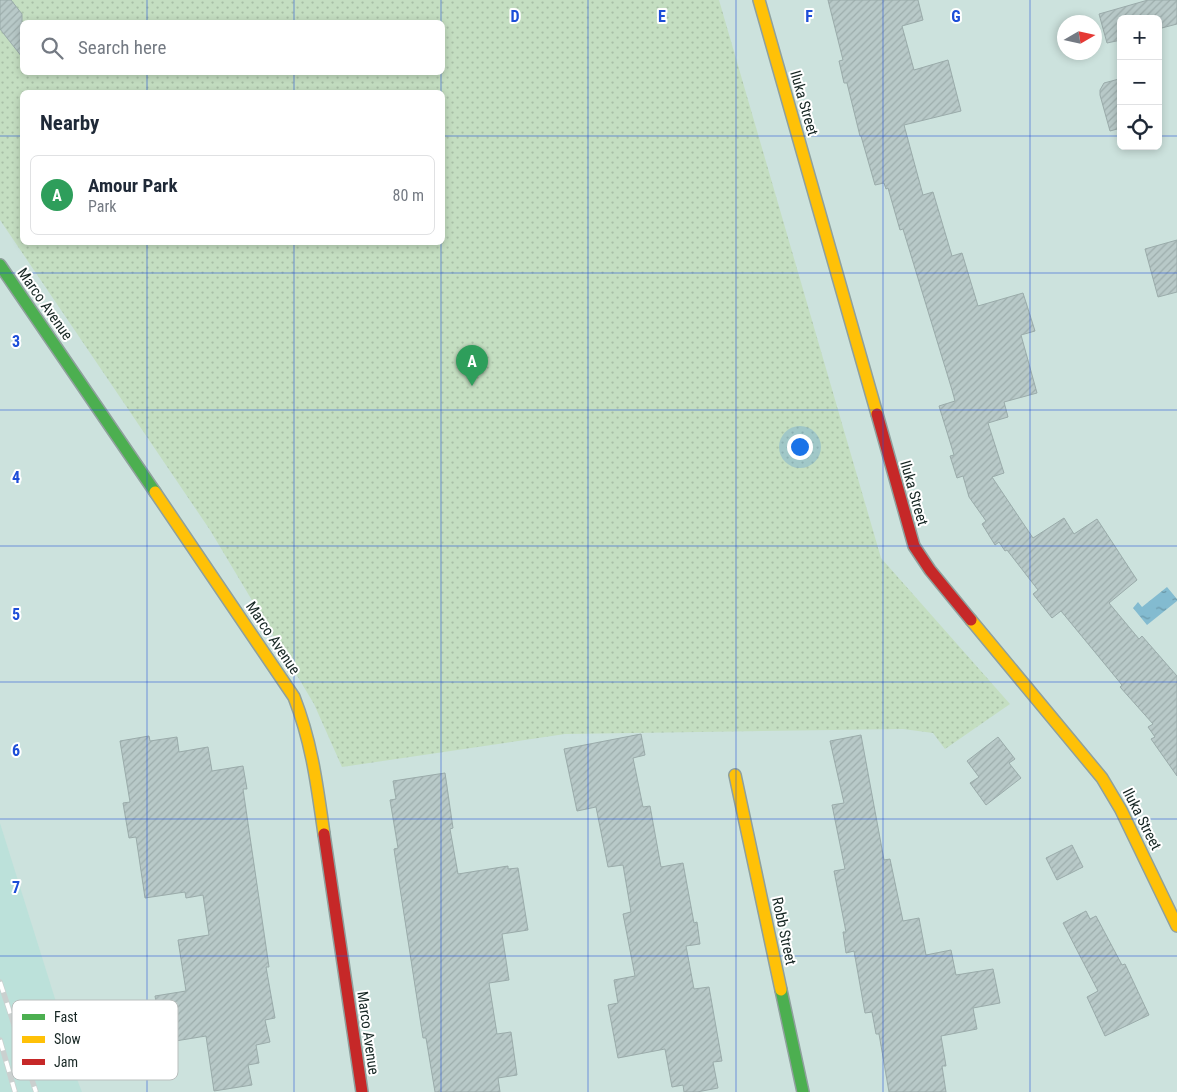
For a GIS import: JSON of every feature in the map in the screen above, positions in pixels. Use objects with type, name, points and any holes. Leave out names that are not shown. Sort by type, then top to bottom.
[{"type":"street","name":"Iluka Street","points":[[759,0],[914,546],[930,570],[1102,778],[1121,810],[1177,926]]},
{"type":"street","name":"Marco Avenue","points":[[0,265],[252,632],[294,697],[306,725],[314,763],[362,1092]]},
{"type":"street","name":"Robb Street","points":[[735,775],[803,1092]]},
{"type":"shaded area","points":[[0,823],[55,1000],[12,1000],[12,1080],[77,1080],[82,1092],[0,1092]]},
{"type":"green space","points":[[0,0],[719,0],[881,558],[1010,704],[945,749],[933,733],[903,729],[565,734],[342,767],[314,704],[210,530],[0,220]]},
{"type":"water","points":[[1167,587],[1177,601],[1147,625],[1133,608],[1138,602],[1142,607]]},
{"type":"building","points":[[0,0],[11,0],[22,14],[22,20],[20,20],[20,54],[0,29]]},
{"type":"building","points":[[828,0],[918,0],[923,20],[902,26],[914,70],[948,60],[961,111],[904,125],[923,195],[933,192],[952,256],[962,253],[978,306],[1023,293],[1035,331],[1021,335],[1037,393],[1004,402],[1008,417],[988,423],[1004,473],[992,477],[1033,538],[1064,518],[1074,534],[1097,519],[1137,580],[1109,603],[1139,639],[1142,636],[1177,676],[1177,776],[1151,739],[1155,737],[1148,727],[1153,724],[1120,687],[1122,685],[1061,611],[1052,618],[1033,594],[1038,590],[1007,550],[1005,551],[999,542],[995,545],[982,524],[986,521],[969,497],[963,476],[957,478],[950,456],[954,455],[939,406],[955,401],[903,229],[900,230],[888,188],[886,189],[884,183],[875,185],[847,83],[844,83],[839,61],[843,60]]},
{"type":"building","points":[[1148,0],[1177,0],[1177,24],[1162,28],[1162,15],[1117,15],[1117,41],[1107,43],[1102,25],[1102,15],[1099,14]]},
{"type":"building","points":[[1117,80],[1117,129],[1110,131],[1100,95],[1100,90],[1104,83]]},
{"type":"building","points":[[1177,240],[1177,292],[1158,297],[1145,249]]},
{"type":"building","points":[[641,734],[645,755],[633,758],[643,807],[650,806],[661,867],[683,863],[694,923],[697,922],[700,944],[686,946],[694,989],[709,987],[722,1061],[713,1062],[718,1088],[697,1092],[684,1092],[683,1085],[672,1087],[665,1049],[618,1058],[608,1005],[618,1003],[614,980],[635,976],[623,914],[631,912],[623,865],[608,867],[596,807],[577,811],[564,749]]},
{"type":"building","points":[[861,735],[884,860],[890,859],[903,921],[919,918],[926,955],[951,950],[956,975],[993,969],[1000,1003],[973,1008],[977,1029],[941,1036],[946,1066],[942,1066],[946,1092],[889,1092],[879,1034],[876,1034],[872,1012],[865,1013],[854,951],[846,953],[843,932],[846,932],[834,871],[845,869],[832,805],[844,803],[830,741]]},
{"type":"building","points":[[149,736],[150,741],[177,737],[179,752],[208,747],[212,771],[243,766],[247,789],[243,789],[269,967],[266,967],[275,1018],[265,1020],[270,1042],[256,1045],[259,1063],[248,1065],[252,1085],[214,1091],[206,1036],[178,1041],[178,1000],[156,1000],[155,996],[186,991],[178,940],[209,935],[203,895],[186,898],[185,892],[145,898],[136,837],[129,838],[123,803],[130,802],[120,741]]},
{"type":"building","points":[[998,737],[1015,759],[1009,763],[1021,778],[986,805],[970,783],[979,777],[967,761]]},
{"type":"building","points":[[445,773],[453,828],[450,829],[458,874],[508,866],[508,869],[518,868],[528,930],[502,934],[509,980],[489,983],[497,1034],[511,1032],[517,1075],[498,1078],[500,1092],[435,1092],[426,1038],[423,1038],[394,849],[398,848],[390,800],[396,799],[393,781]]},
{"type":"building","points":[[1072,845],[1083,867],[1057,880],[1046,858]]},
{"type":"building","points":[[1086,911],[1090,919],[1096,916],[1122,965],[1125,964],[1149,1015],[1105,1036],[1087,997],[1098,991],[1063,923]]},
{"type":"railway","points":[[0,982],[12,1019]]},
{"type":"railway","points":[[0,1040],[15,1092]]},
{"type":"railway","points":[[32,1080],[36,1092]]},
{"type":"traffic: fast","points":[[0,265],[155,492]]},
{"type":"traffic: fast","points":[[781,990],[803,1092]]},
{"type":"traffic: slow","points":[[759,0],[877,414]]},
{"type":"traffic: slow","points":[[155,492],[294,697],[310,748],[324,834]]},
{"type":"traffic: slow","points":[[971,620],[1102,778],[1121,810],[1177,926]]},
{"type":"traffic: slow","points":[[735,775],[781,990]]},
{"type":"traffic: jam","points":[[877,414],[914,546],[930,570],[971,620]]},
{"type":"traffic: jam","points":[[324,834],[362,1092]]},
{"type":"place","name":"Amour Park","points":[[472,386]]}]
